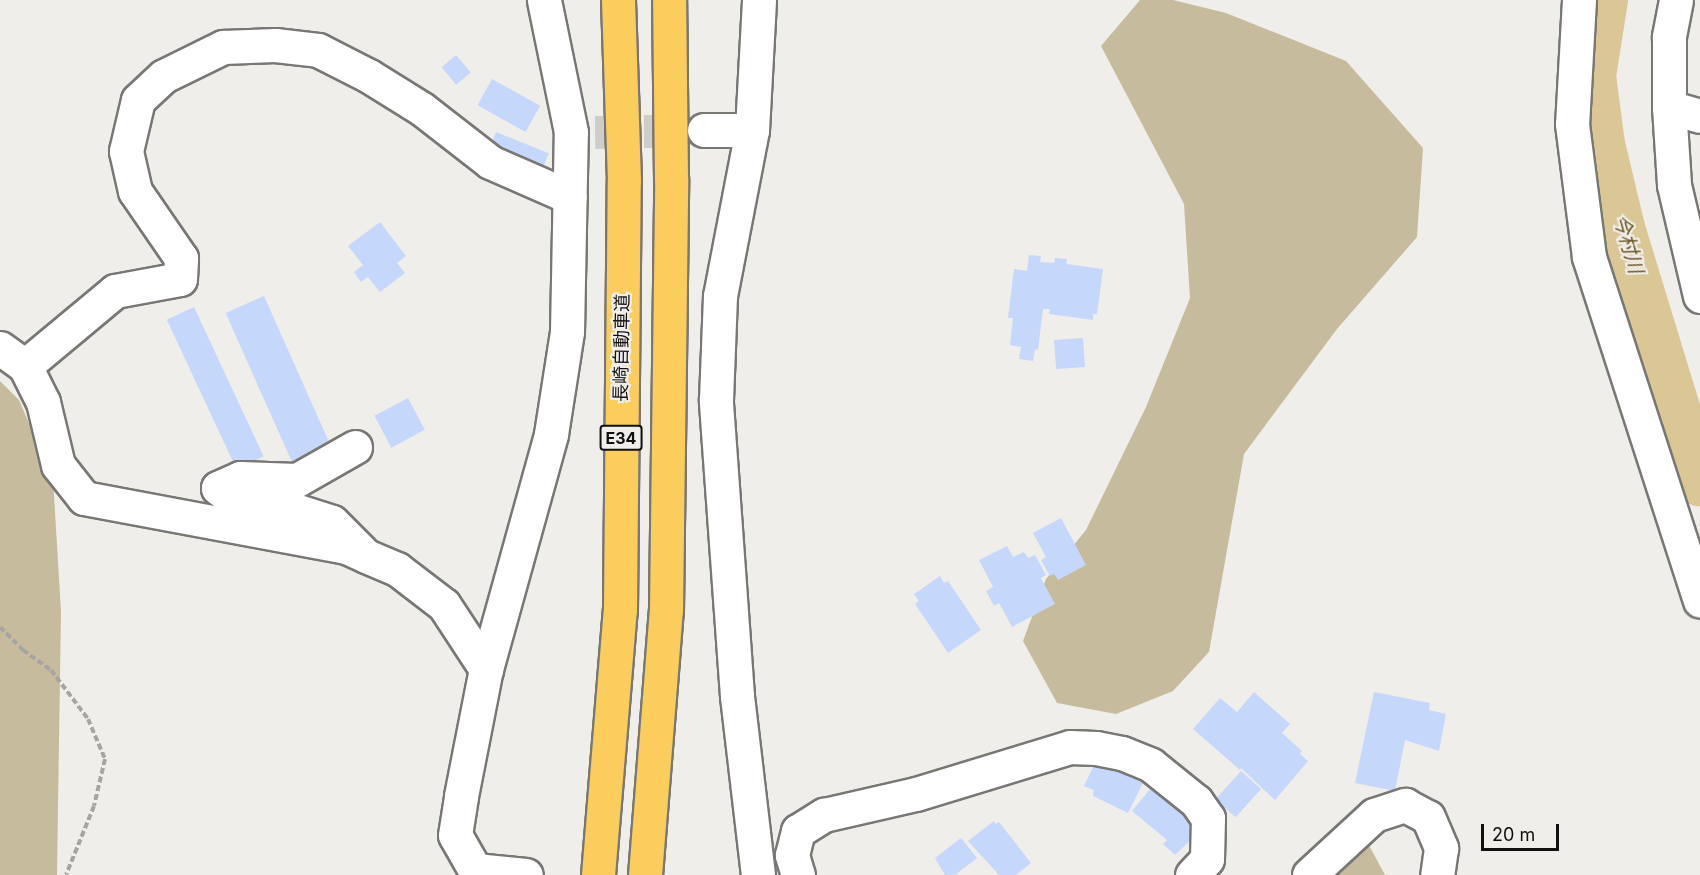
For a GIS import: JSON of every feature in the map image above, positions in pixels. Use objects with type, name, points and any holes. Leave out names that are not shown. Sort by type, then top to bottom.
[{"type":"highway","name":"長崎自動車道","points":[[598,875],[620,610],[624,181],[618,0]]},
{"type":"highway","name":"E34","points":[[645,875],[666,610],[671,179],[669,0]]},
{"type":"street","points":[[494,873],[455,835],[486,669],[551,434],[567,332],[570,196],[583,132],[544,0]]},
{"type":"street","points":[[758,875],[737,696],[716,400],[720,296],[752,130],[759,0]]},
{"type":"street","points":[[1676,0],[1669,37],[1669,107],[1674,185],[1700,296]]},
{"type":"street","points":[[1571,2],[1572,124],[1589,257],[1700,601]]},
{"type":"street","points":[[486,669],[444,606],[397,569],[345,547],[84,498],[58,465],[43,402],[12,357],[115,291],[180,279],[181,258],[135,191],[126,151],[138,100],[164,75],[223,47],[274,45],[318,50],[369,76],[422,109],[490,162],[570,196]]},
{"type":"street","points":[[1669,107],[1700,116]]},
{"type":"street","points":[[704,130],[752,130]]},
{"type":"street","points":[[355,447],[297,480],[240,478],[218,488],[227,495],[282,506],[332,522],[366,556]]},
{"type":"street","points":[[798,875],[792,855],[798,831],[824,815],[916,795],[1070,747],[1096,748],[1122,753],[1150,765],[1196,801],[1209,818],[1207,859],[1192,875]]},
{"type":"street","points":[[1309,875],[1374,815],[1405,804],[1428,818],[1441,848],[1437,875]]},
{"type":"path","points":[[0,627],[23,650],[51,670],[88,719],[105,759],[94,806],[66,875]]},
{"type":"shaded area","points":[[1140,0],[1173,0],[1226,13],[1346,61],[1423,148],[1417,237],[1337,329],[1244,454],[1209,652],[1173,691],[1116,714],[1057,703],[1023,641],[1046,579],[1086,530],[1146,407],[1190,298],[1184,204],[1101,46]]},
{"type":"shaded area","points":[[0,381],[19,400],[53,479],[61,611],[57,875],[0,875]]},
{"type":"shaded area","points":[[1365,838],[1385,875],[1291,875],[1328,842]]},
{"type":"building","points":[[456,55],[471,73],[456,85],[441,67]]},
{"type":"building","points":[[492,79],[540,106],[526,132],[477,105]]},
{"type":"building","points":[[496,132],[549,153],[542,169],[490,148]]},
{"type":"building","points":[[380,222],[406,256],[397,263],[405,273],[380,292],[368,277],[361,282],[354,272],[363,265],[348,246]]},
{"type":"building","points":[[1029,255],[1041,256],[1040,262],[1054,263],[1055,258],[1067,259],[1066,264],[1103,269],[1097,314],[1093,314],[1093,320],[1049,314],[1050,309],[1043,309],[1038,350],[1035,349],[1033,361],[1019,359],[1021,347],[1010,345],[1013,318],[1008,318],[1014,269],[1027,271]]},
{"type":"building","points":[[264,296],[331,447],[293,464],[226,313]]},
{"type":"building","points":[[194,307],[264,457],[237,469],[167,320]]},
{"type":"building","points":[[1083,338],[1085,367],[1056,369],[1054,340]]},
{"type":"building","points":[[408,398],[425,430],[391,448],[374,416]]},
{"type":"building","points":[[1061,518],[1086,565],[1058,580],[1054,574],[1050,576],[1041,560],[1046,557],[1033,533]]},
{"type":"building","points":[[1007,546],[1013,557],[1024,552],[1028,558],[1035,555],[1046,575],[1041,578],[1055,604],[1012,627],[999,603],[994,606],[986,591],[993,587],[979,560]]},
{"type":"building","points":[[940,576],[944,583],[948,581],[981,630],[948,653],[915,604],[919,601],[914,594]]},
{"type":"building","points":[[1254,692],[1290,724],[1282,733],[1302,751],[1300,754],[1308,761],[1275,800],[1241,768],[1240,770],[1193,729],[1220,698],[1237,712]]},
{"type":"building","points":[[1374,692],[1430,703],[1429,710],[1446,714],[1439,751],[1405,740],[1395,791],[1355,783]]},
{"type":"building","points":[[1097,759],[1145,779],[1128,813],[1093,796],[1094,790],[1084,786]]},
{"type":"building","points":[[1241,771],[1261,789],[1236,817],[1216,799]]},
{"type":"building","points":[[1155,783],[1202,829],[1175,855],[1163,844],[1167,840],[1132,811]]},
{"type":"building","points":[[994,821],[995,824],[999,822],[1031,863],[1016,875],[999,875],[968,841]]},
{"type":"building","points":[[961,838],[977,858],[955,875],[945,875],[935,858]]},
{"type":"waterway","name":"今村川","points":[[1605,0],[1593,76],[1602,144],[1622,228],[1700,483]]},
{"type":"tunnel","points":[[595,132],[698,130]]}]
